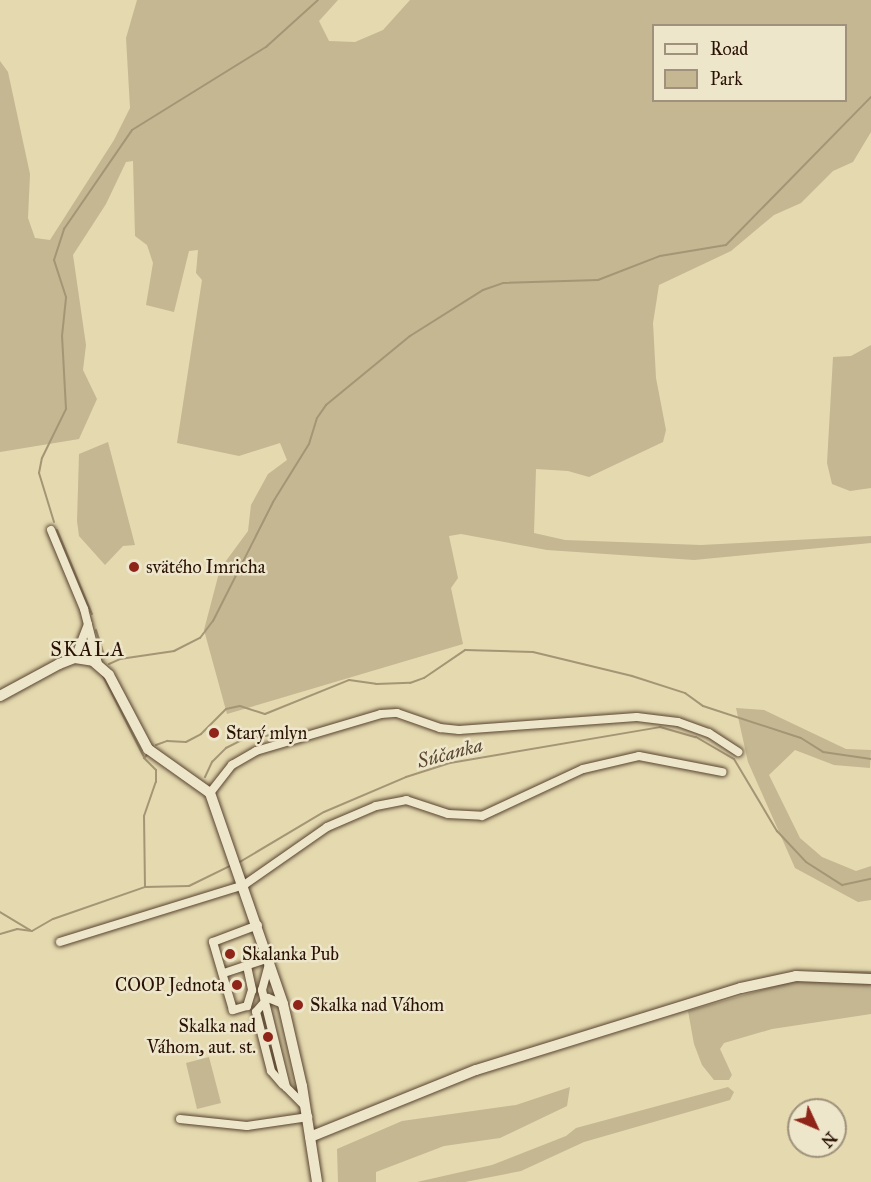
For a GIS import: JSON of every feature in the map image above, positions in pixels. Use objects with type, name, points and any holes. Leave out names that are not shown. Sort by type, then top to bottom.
[{"type":"main road","points":[[0,696],[75,658],[98,664],[109,675],[144,744],[153,754],[210,793],[258,925],[283,1004],[307,1112],[317,1182]]},
{"type":"main road","points":[[310,1137],[476,1070],[741,988],[795,976],[871,980]]},
{"type":"street","points":[[51,530],[88,624],[98,664]]},
{"type":"street","points":[[75,658],[88,624]]},
{"type":"street","points":[[210,793],[232,765],[256,751],[381,714],[397,713],[440,728],[459,730],[638,717],[678,722],[709,733],[738,752]]},
{"type":"street","points":[[60,942],[244,885],[327,827],[376,806],[406,800],[448,814],[482,816],[583,769],[639,756],[722,772]]},
{"type":"street","points":[[247,966],[252,990],[247,1005],[233,1010],[224,973],[213,942],[258,925]]},
{"type":"street","points":[[224,973],[269,959]]},
{"type":"street","points":[[180,1119],[247,1126],[307,1112],[271,1071],[256,1012],[264,1000],[262,990],[269,959]]},
{"type":"street","points":[[264,1000],[275,999],[283,1004]]},
{"type":"green space","points":[[137,0],[338,0],[319,21],[329,41],[355,42],[383,30],[410,0],[871,0],[871,132],[853,162],[833,171],[801,203],[774,215],[731,251],[659,285],[653,323],[656,378],[666,430],[663,442],[589,477],[568,471],[536,469],[534,533],[565,540],[701,545],[871,536],[871,543],[694,560],[547,550],[461,534],[449,536],[458,578],[451,588],[463,644],[227,714],[204,630],[220,569],[248,531],[251,505],[268,474],[287,460],[280,443],[239,456],[177,443],[202,280],[196,273],[198,250],[189,251],[174,312],[146,305],[153,263],[147,245],[135,236],[133,161],[126,162],[106,204],[73,255],[86,345],[83,370],[97,399],[79,439],[0,452],[0,61],[8,72],[30,174],[28,218],[35,238],[50,240],[114,140],[130,108],[126,38]]},
{"type":"green space","points":[[871,345],[871,488],[850,491],[832,484],[827,463],[833,357],[851,356]]},
{"type":"green space","points":[[108,442],[135,545],[123,546],[105,565],[79,536],[77,521],[79,454]]},
{"type":"green space","points":[[736,708],[764,710],[846,749],[871,750],[870,768],[834,765],[795,750],[769,775],[800,838],[822,857],[856,871],[871,866],[871,900],[858,902],[795,868],[748,762]]},
{"type":"green space","points":[[827,971],[871,971],[871,1014],[772,1029],[724,1043],[720,1049],[732,1075],[729,1080],[714,1080],[702,1065],[694,1044],[688,1011]]},
{"type":"green space","points":[[209,1057],[221,1103],[197,1109],[186,1063]]},
{"type":"green space","points":[[570,1087],[567,1106],[500,1138],[444,1146],[376,1172],[376,1182],[338,1182],[337,1149],[402,1121],[516,1105]]},
{"type":"green space","points":[[728,1087],[734,1092],[730,1100],[584,1142],[521,1171],[465,1182],[417,1182],[492,1165],[566,1136],[576,1128]]},
{"type":"waterway","points":[[54,522],[39,473],[42,458],[66,409],[62,336],[66,297],[54,260],[64,229],[132,130],[266,47],[318,0]]},
{"type":"waterway","points":[[109,664],[120,659],[174,651],[200,638],[213,621],[273,502],[309,444],[317,418],[326,405],[410,336],[483,290],[503,283],[598,280],[660,256],[726,245],[871,97]]},
{"type":"waterway","points":[[57,530],[92,614]]},
{"type":"waterway","points":[[96,630],[105,658]]},
{"type":"waterway","points":[[156,745],[167,741],[186,742],[201,734],[226,709],[240,706],[265,714],[349,680],[376,684],[410,683],[424,678],[465,650],[533,652],[632,676],[685,693],[703,706],[801,738],[823,752],[871,759]]},
{"type":"waterway","points":[[102,674],[144,757]]},
{"type":"waterway","name":"Súčanka","points":[[238,863],[324,812],[406,777],[450,763],[660,727],[696,737],[734,759],[777,831],[806,862],[842,885],[871,879]]},
{"type":"waterway","points":[[205,777],[212,762],[226,748],[242,740],[277,734]]},
{"type":"waterway","points":[[145,887],[144,816],[156,782],[156,770],[144,758],[148,754]]},
{"type":"waterway","name":"Súčanka","points":[[0,934],[17,929],[32,931],[53,919],[145,887],[189,886],[232,865]]},
{"type":"waterway","points":[[0,912],[30,930]]},
{"type":"place","name":"svätého Imricha","points":[[134,567]]},
{"type":"place","name":"Starý mlyn","points":[[214,733]]},
{"type":"place","name":"Skalanka Pub","points":[[230,954]]},
{"type":"place","name":"COOP Jednota","points":[[237,985]]},
{"type":"place","name":"Skalka nad Váhom","points":[[298,1005]]},
{"type":"place","name":"Skalka nad Váhom, aut. st.","points":[[268,1037]]},
{"type":"district","name":"SKALA","points":[[88,649]]}]
